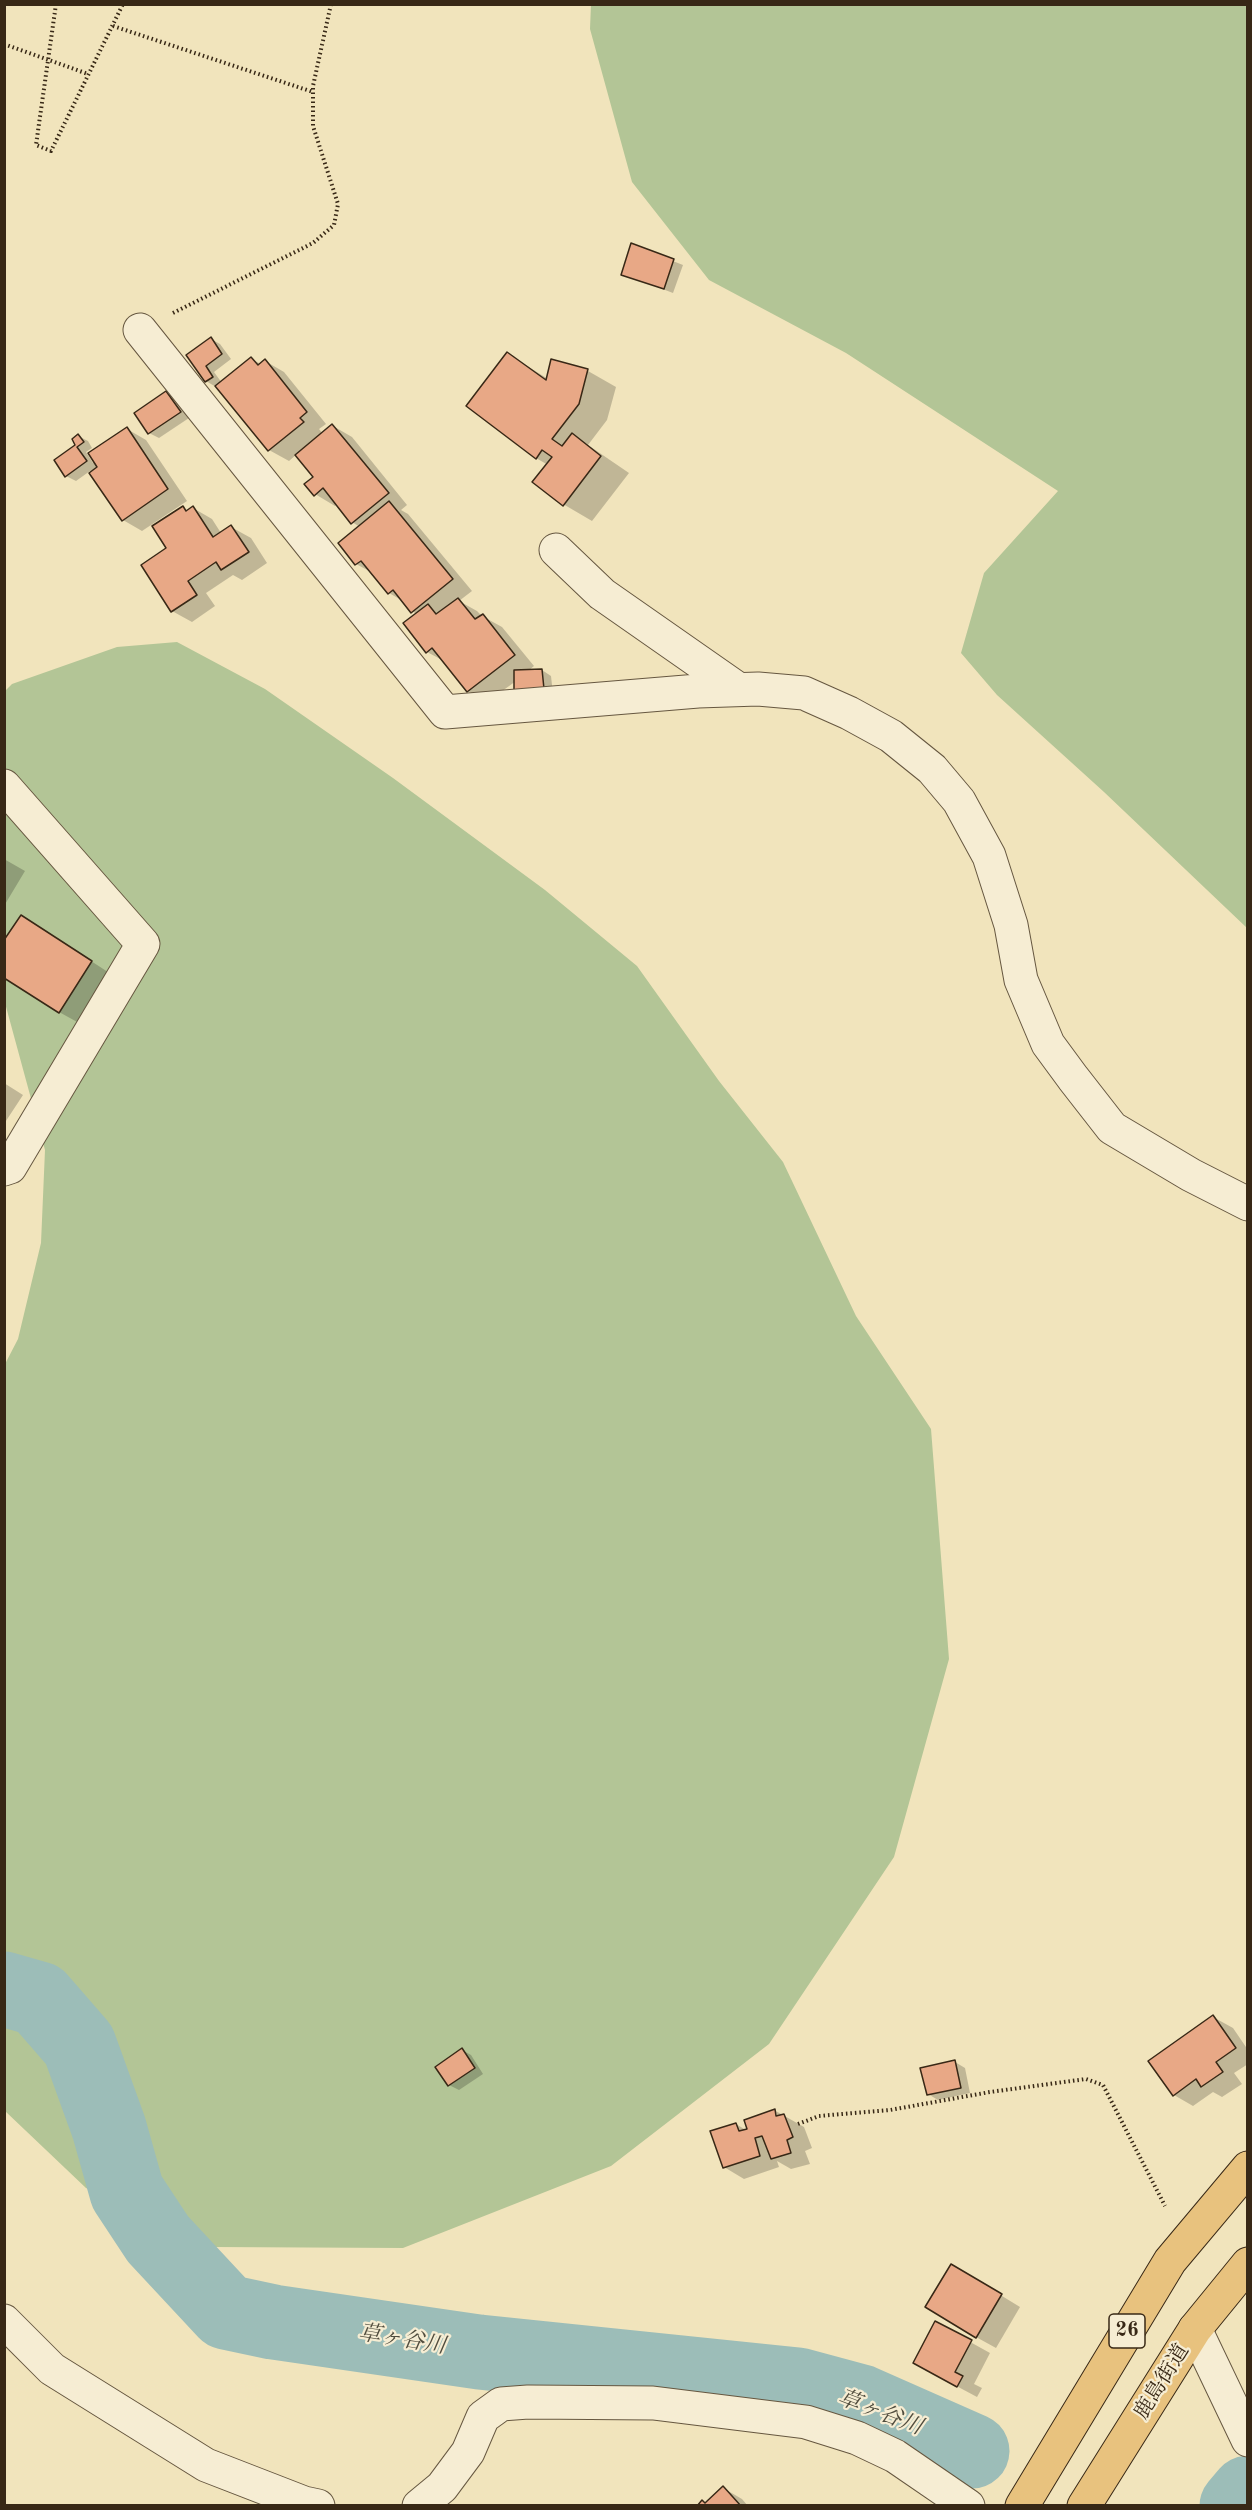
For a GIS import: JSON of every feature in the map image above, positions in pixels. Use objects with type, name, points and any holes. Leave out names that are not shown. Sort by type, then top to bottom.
[{"type":"main road","name":"26","points":[[1022,2505],[1170,2261],[1248,2168]]},
{"type":"main road","name":"鹿島街道","points":[[1084,2505],[1196,2329],[1248,2264]]},
{"type":"street","points":[[140,330],[445,712],[738,690],[804,693],[849,713],[891,736],[932,769],[959,801],[989,856],[1011,925],[1022,980],[1048,1044],[1073,1078],[1112,1128],[1191,1175],[1248,1204]]},
{"type":"street","points":[[556,550],[602,594],[738,690]]},
{"type":"street","points":[[4,786],[143,944],[10,1167],[4,1169]]},
{"type":"street","points":[[4,2321],[52,2369],[206,2465],[304,2503],[318,2505]]},
{"type":"street","points":[[1196,2329],[1248,2440]]},
{"type":"street","points":[[419,2505],[442,2487],[468,2452],[483,2416],[501,2404],[528,2402],[653,2403],[806,2422],[857,2438],[896,2456],[958,2503]]},
{"type":"path","points":[[56,4],[36,145],[51,151],[123,4]]},
{"type":"path","points":[[140,330],[313,243],[334,225],[338,204],[313,126],[313,92],[331,4]]},
{"type":"path","points":[[113,26],[313,92]]},
{"type":"path","points":[[4,44],[88,74]]},
{"type":"path","points":[[798,2124],[819,2116],[890,2110],[990,2092],[1086,2079],[1103,2085],[1175,2226],[1170,2261]]},
{"type":"green space","points":[[591,4],[1247,5],[1247,928],[1104,792],[997,695],[961,653],[984,573],[1058,491],[846,353],[709,280],[632,182],[590,29]]},
{"type":"green space","points":[[177,642],[265,689],[393,778],[545,890],[637,966],[719,1081],[783,1162],[856,1316],[931,1429],[949,1659],[894,1857],[769,2044],[611,2166],[403,2248],[213,2247],[86,2188],[5,2111],[4,1366],[18,1339],[41,1243],[45,1150],[5,1003],[5,691],[12,684],[117,647]]},
{"type":"building","points":[[631,243],[674,259],[664,289],[621,275]]},
{"type":"building","points":[[211,337],[222,354],[206,366],[213,377],[205,382],[186,355]]},
{"type":"building","points":[[507,352],[546,380],[551,359],[588,369],[579,404],[552,439],[562,446],[572,433],[601,456],[563,506],[532,482],[552,457],[542,450],[536,459],[466,406]]},
{"type":"building","points":[[251,357],[258,365],[265,359],[307,412],[300,418],[304,422],[268,451],[215,386]]},
{"type":"building","points":[[166,391],[181,412],[148,434],[134,413]]},
{"type":"building","points":[[332,424],[389,493],[351,524],[323,488],[314,496],[304,484],[313,477],[295,455]]},
{"type":"building","points":[[127,427],[168,489],[122,521],[89,473],[97,467],[88,453]]},
{"type":"building","points":[[78,434],[84,442],[77,447],[87,461],[65,477],[54,460],[75,445],[72,439]]},
{"type":"building","points":[[389,501],[453,579],[411,613],[393,590],[388,594],[361,561],[355,565],[338,543]]},
{"type":"building","points":[[183,506],[186,511],[193,506],[213,537],[231,525],[249,552],[221,570],[216,562],[188,581],[197,595],[171,612],[141,565],[166,548],[152,526]]},
{"type":"building","points":[[458,598],[475,619],[483,614],[515,655],[467,692],[432,648],[426,653],[403,623],[428,604],[436,614]]},
{"type":"building","points":[[542,669],[544,689],[514,691],[514,670]]},
{"type":"building","points":[[21,915],[92,961],[59,1013],[4,978],[4,940]]},
{"type":"building","points":[[1213,2015],[1236,2048],[1216,2062],[1223,2072],[1201,2087],[1196,2079],[1173,2096],[1148,2061]]},
{"type":"building","points":[[462,2048],[475,2068],[448,2086],[435,2067]]},
{"type":"building","points":[[955,2060],[961,2088],[927,2095],[920,2068]]},
{"type":"building","points":[[775,2109],[776,2116],[784,2114],[793,2137],[787,2140],[791,2153],[771,2159],[762,2136],[755,2138],[760,2156],[723,2168],[710,2131],[736,2123],[739,2131],[747,2129],[744,2120]]},
{"type":"building","points":[[951,2264],[1002,2294],[976,2338],[925,2307]]},
{"type":"building","points":[[935,2321],[972,2340],[955,2372],[963,2376],[957,2387],[913,2363]]},
{"type":"building","points":[[723,2486],[741,2506],[697,2506],[702,2500],[705,2503]]},
{"type":"waterway","name":"草ヶ谷川","points":[[4,1989],[39,1999],[79,2045],[109,2128],[127,2192],[158,2239],[226,2312],[273,2322],[479,2352],[798,2385],[861,2402],[972,2451]]},
{"type":"waterway","points":[[1237,2506],[1248,2493]]}]
